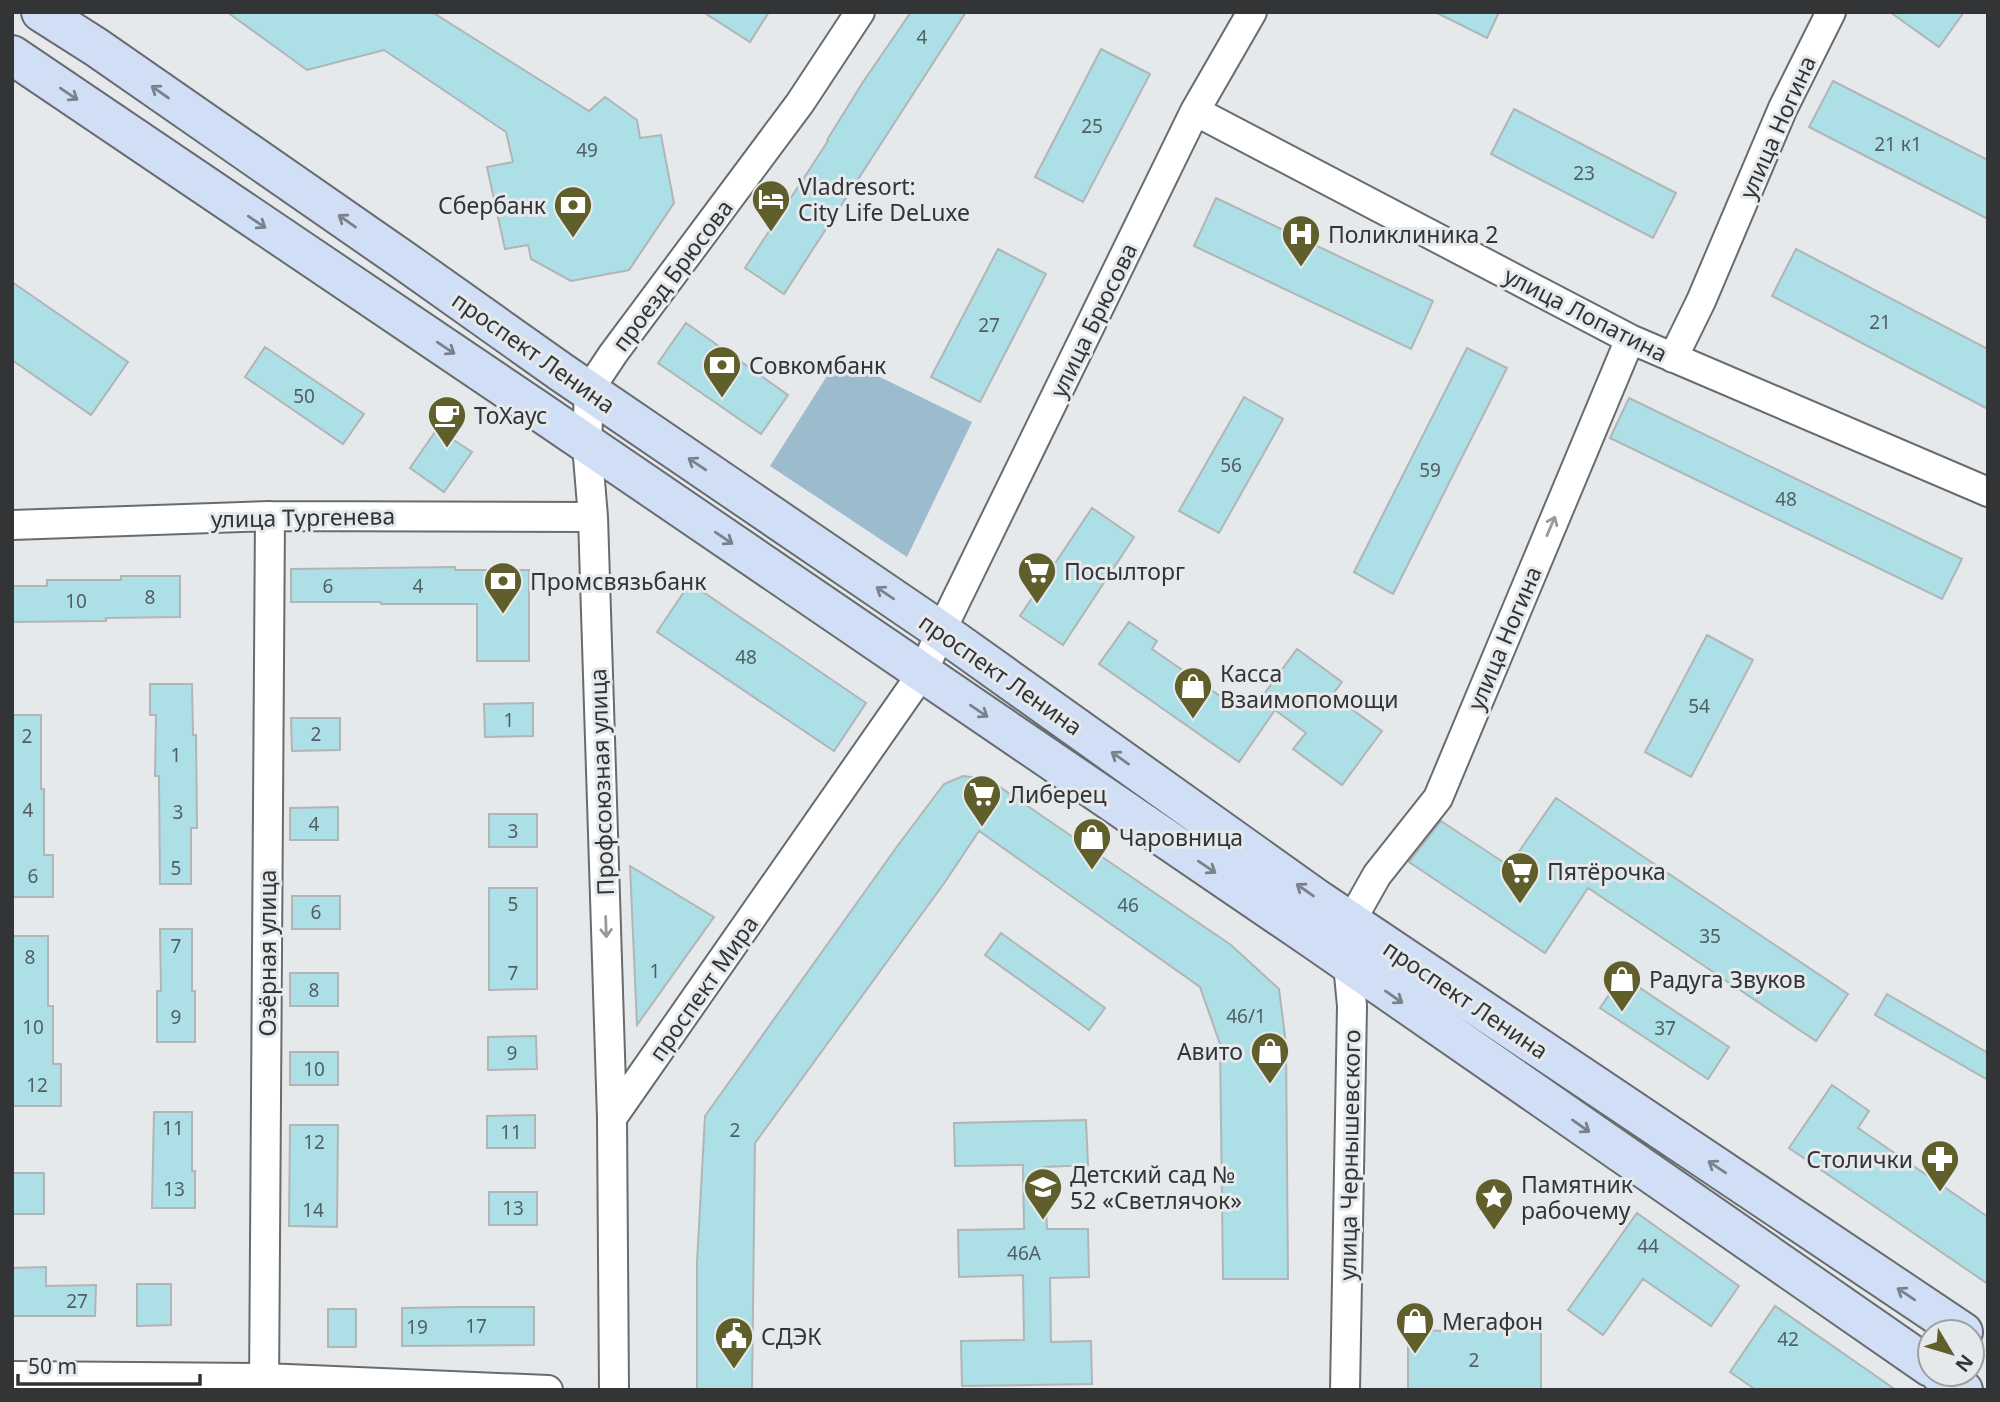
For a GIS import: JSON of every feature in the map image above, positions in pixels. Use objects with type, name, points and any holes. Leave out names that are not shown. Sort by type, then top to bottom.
[{"type":"main road","name":"проспект Ленина","points":[[41,12],[96,47],[941,631],[1351,921],[1942,1318]]},
{"type":"main road","name":"проспект Ленина","points":[[12,55],[923,672],[1916,1357]]},
{"type":"street","name":"проезд Брюсова","points":[[589,390],[800,103],[860,12]]},
{"type":"street","name":"улица Брюсова","points":[[941,631],[1195,111],[1252,12]]},
{"type":"street","name":"улица Ногина","points":[[1673,358],[1701,301],[1783,108],[1831,12]]},
{"type":"street","name":"улица Лопатина","points":[[1195,111],[1630,339],[1988,492]]},
{"type":"street","name":"улица Ногина","points":[[1351,921],[1377,875],[1438,798],[1630,339]]},
{"type":"street","points":[[587,445],[589,390]]},
{"type":"street","name":"Профсоюзная улица","points":[[587,445],[593,516],[612,1118]]},
{"type":"street","name":"улица Тургенева","points":[[12,525],[270,516],[593,516]]},
{"type":"street","name":"Озёрная улица","points":[[264,1384],[270,516]]},
{"type":"street","name":"проспект Мира","points":[[612,1118],[923,672],[941,631]]},
{"type":"street","name":"улица Чернышевского","points":[[1345,1390],[1352,1006],[1348,964],[1351,921]]},
{"type":"street","points":[[612,1118],[614,1390]]},
{"type":"street","points":[[12,1376],[548,1390]]},
{"type":"shaded area","points":[[839,357],[972,422],[907,557],[770,466]]},
{"type":"building","points":[[227,12],[432,12],[589,111],[605,97],[637,120],[640,138],[661,135],[674,203],[629,270],[571,281],[531,259],[528,245],[505,249],[487,167],[513,162],[506,132],[384,50],[307,70]]},
{"type":"building","points":[[703,12],[769,12],[750,42]]},
{"type":"building","points":[[911,12],[966,12],[784,294],[745,268],[863,82]]},
{"type":"building","points":[[1435,12],[1499,12],[1487,38]]},
{"type":"building","points":[[1890,12],[1964,12],[1939,47]]},
{"type":"building","points":[[1101,49],[1150,74],[1083,202],[1035,177]]},
{"type":"building","points":[[1833,81],[1988,160],[1988,219],[1809,127]]},
{"type":"building","points":[[1514,109],[1676,193],[1653,238],[1491,154]]},
{"type":"building","points":[[1216,198],[1433,301],[1411,349],[1194,246]]},
{"type":"building","points":[[998,249],[1046,274],[980,402],[931,377]]},
{"type":"building","points":[[1796,249],[1988,349],[1988,409],[1772,296]]},
{"type":"building","points":[[12,282],[128,362],[91,415],[12,360]]},
{"type":"building","points":[[686,323],[788,395],[761,434],[658,363]]},
{"type":"building","points":[[265,347],[364,414],[343,444],[245,377]]},
{"type":"building","points":[[1467,348],[1507,368],[1393,594],[1354,572]]},
{"type":"building","points":[[1244,397],[1283,419],[1219,533],[1179,511]]},
{"type":"building","points":[[1629,398],[1962,559],[1942,599],[1610,438]]},
{"type":"building","points":[[437,429],[472,452],[444,492],[410,468]]},
{"type":"building","points":[[1092,508],[1134,537],[1063,645],[1020,616]]},
{"type":"building","points":[[455,567],[455,570],[529,570],[529,661],[477,661],[477,604],[291,602],[291,569]]},
{"type":"building","points":[[121,576],[180,576],[180,617],[12,622],[12,586],[47,586],[47,580],[121,580]]},
{"type":"building","points":[[690,583],[866,703],[834,751],[657,632]]},
{"type":"building","points":[[1129,622],[1157,641],[1152,649],[1233,705],[1239,698],[1254,708],[1297,649],[1342,682],[1332,695],[1382,731],[1342,785],[1293,749],[1306,733],[1275,710],[1239,762],[1099,664]]},
{"type":"building","points":[[1707,635],[1753,660],[1691,777],[1645,752]]},
{"type":"building","points":[[150,684],[192,684],[193,735],[196,735],[197,828],[191,828],[191,884],[160,884],[159,776],[155,776],[156,715],[150,715]]},
{"type":"building","points":[[533,703],[533,736],[485,737],[484,704]]},
{"type":"building","points":[[12,715],[41,715],[44,855],[53,855],[53,897],[12,897]]},
{"type":"building","points":[[291,718],[340,718],[340,750],[292,751]]},
{"type":"building","points":[[963,776],[988,779],[1231,945],[1279,989],[1286,1044],[1288,1279],[1223,1279],[1220,1044],[1200,987],[979,831],[945,882],[755,1143],[752,1390],[697,1390],[697,1262],[705,1116],[944,784]]},
{"type":"building","points":[[1556,798],[1848,994],[1816,1041],[1588,888],[1545,953],[1409,862],[1441,821],[1509,866]]},
{"type":"building","points":[[338,807],[338,840],[290,840],[290,808]]},
{"type":"building","points":[[489,814],[537,814],[537,847],[489,847]]},
{"type":"building","points":[[630,866],[714,917],[637,1025]]},
{"type":"building","points":[[489,888],[537,888],[537,989],[489,990]]},
{"type":"building","points":[[292,896],[340,896],[340,929],[292,929]]},
{"type":"building","points":[[160,929],[192,929],[195,1042],[157,1042],[157,991],[161,991]]},
{"type":"building","points":[[1001,933],[1105,1008],[1089,1030],[985,955]]},
{"type":"building","points":[[12,936],[48,936],[48,1006],[53,1006],[53,1064],[61,1064],[61,1106],[12,1106]]},
{"type":"building","points":[[290,973],[338,973],[338,1006],[290,1006]]},
{"type":"building","points":[[1622,976],[1729,1047],[1708,1079],[1600,1008]]},
{"type":"building","points":[[1887,994],[1988,1053],[1988,1080],[1875,1015]]},
{"type":"building","points":[[536,1036],[537,1069],[488,1070],[488,1037]]},
{"type":"building","points":[[290,1052],[338,1052],[338,1085],[290,1085]]},
{"type":"building","points":[[1832,1085],[1869,1111],[1858,1128],[1988,1217],[1988,1284],[1789,1148]]},
{"type":"building","points":[[154,1112],[192,1112],[195,1208],[152,1208]]},
{"type":"building","points":[[535,1115],[535,1148],[487,1148],[487,1116]]},
{"type":"building","points":[[1086,1120],[1088,1165],[1044,1167],[1047,1229],[1088,1229],[1089,1277],[1050,1278],[1051,1342],[1091,1341],[1092,1384],[962,1386],[961,1341],[1024,1340],[1023,1275],[959,1277],[958,1230],[1024,1229],[1023,1165],[955,1166],[954,1123]]},
{"type":"building","points":[[290,1125],[338,1125],[337,1227],[289,1226]]},
{"type":"building","points":[[12,1173],[44,1173],[44,1214],[12,1214]]},
{"type":"building","points":[[489,1192],[537,1192],[537,1225],[489,1225]]},
{"type":"building","points":[[1637,1213],[1739,1286],[1711,1326],[1643,1279],[1603,1335],[1568,1310]]},
{"type":"building","points":[[46,1267],[46,1286],[96,1285],[95,1316],[12,1316],[12,1268]]},
{"type":"building","points":[[137,1284],[171,1284],[171,1325],[137,1326]]},
{"type":"building","points":[[1775,1306],[1896,1390],[1756,1390],[1730,1372]]},
{"type":"building","points":[[534,1307],[534,1345],[402,1346],[402,1308]]},
{"type":"building","points":[[328,1309],[356,1309],[356,1347],[328,1347]]},
{"type":"building","points":[[1541,1330],[1541,1389],[1408,1390],[1408,1331]]},
{"type":"place","name":"Vladresort: City Life DeLuxe","points":[[771,233]]},
{"type":"place","name":"Сбербанк","points":[[573,239]]},
{"type":"place","name":"Поликлиника 2","points":[[1301,268]]},
{"type":"place","name":"Совкомбанк","points":[[722,399]]},
{"type":"place","name":"ТоХаус","points":[[447,449]]},
{"type":"place","name":"Посылторг","points":[[1037,605]]},
{"type":"place","name":"Промсвязьбанк","points":[[503,615]]},
{"type":"place","name":"Касса Взаимопомощи","points":[[1193,720]]},
{"type":"place","name":"Либерец","points":[[982,828]]},
{"type":"place","name":"Чаровница","points":[[1092,871]]},
{"type":"place","name":"Пятёрочка","points":[[1520,905]]},
{"type":"place","name":"Радуга Звуков","points":[[1622,1013]]},
{"type":"place","name":"Авито","points":[[1270,1085]]},
{"type":"place","name":"Столички","points":[[1940,1193]]},
{"type":"place","name":"Детский сад № 52 «Светлячок»","points":[[1043,1221]]},
{"type":"place","name":"Памятник рабочему","points":[[1494,1231]]},
{"type":"place","name":"Мегафон","points":[[1415,1355]]},
{"type":"place","name":"СДЭК","points":[[734,1370]]}]
